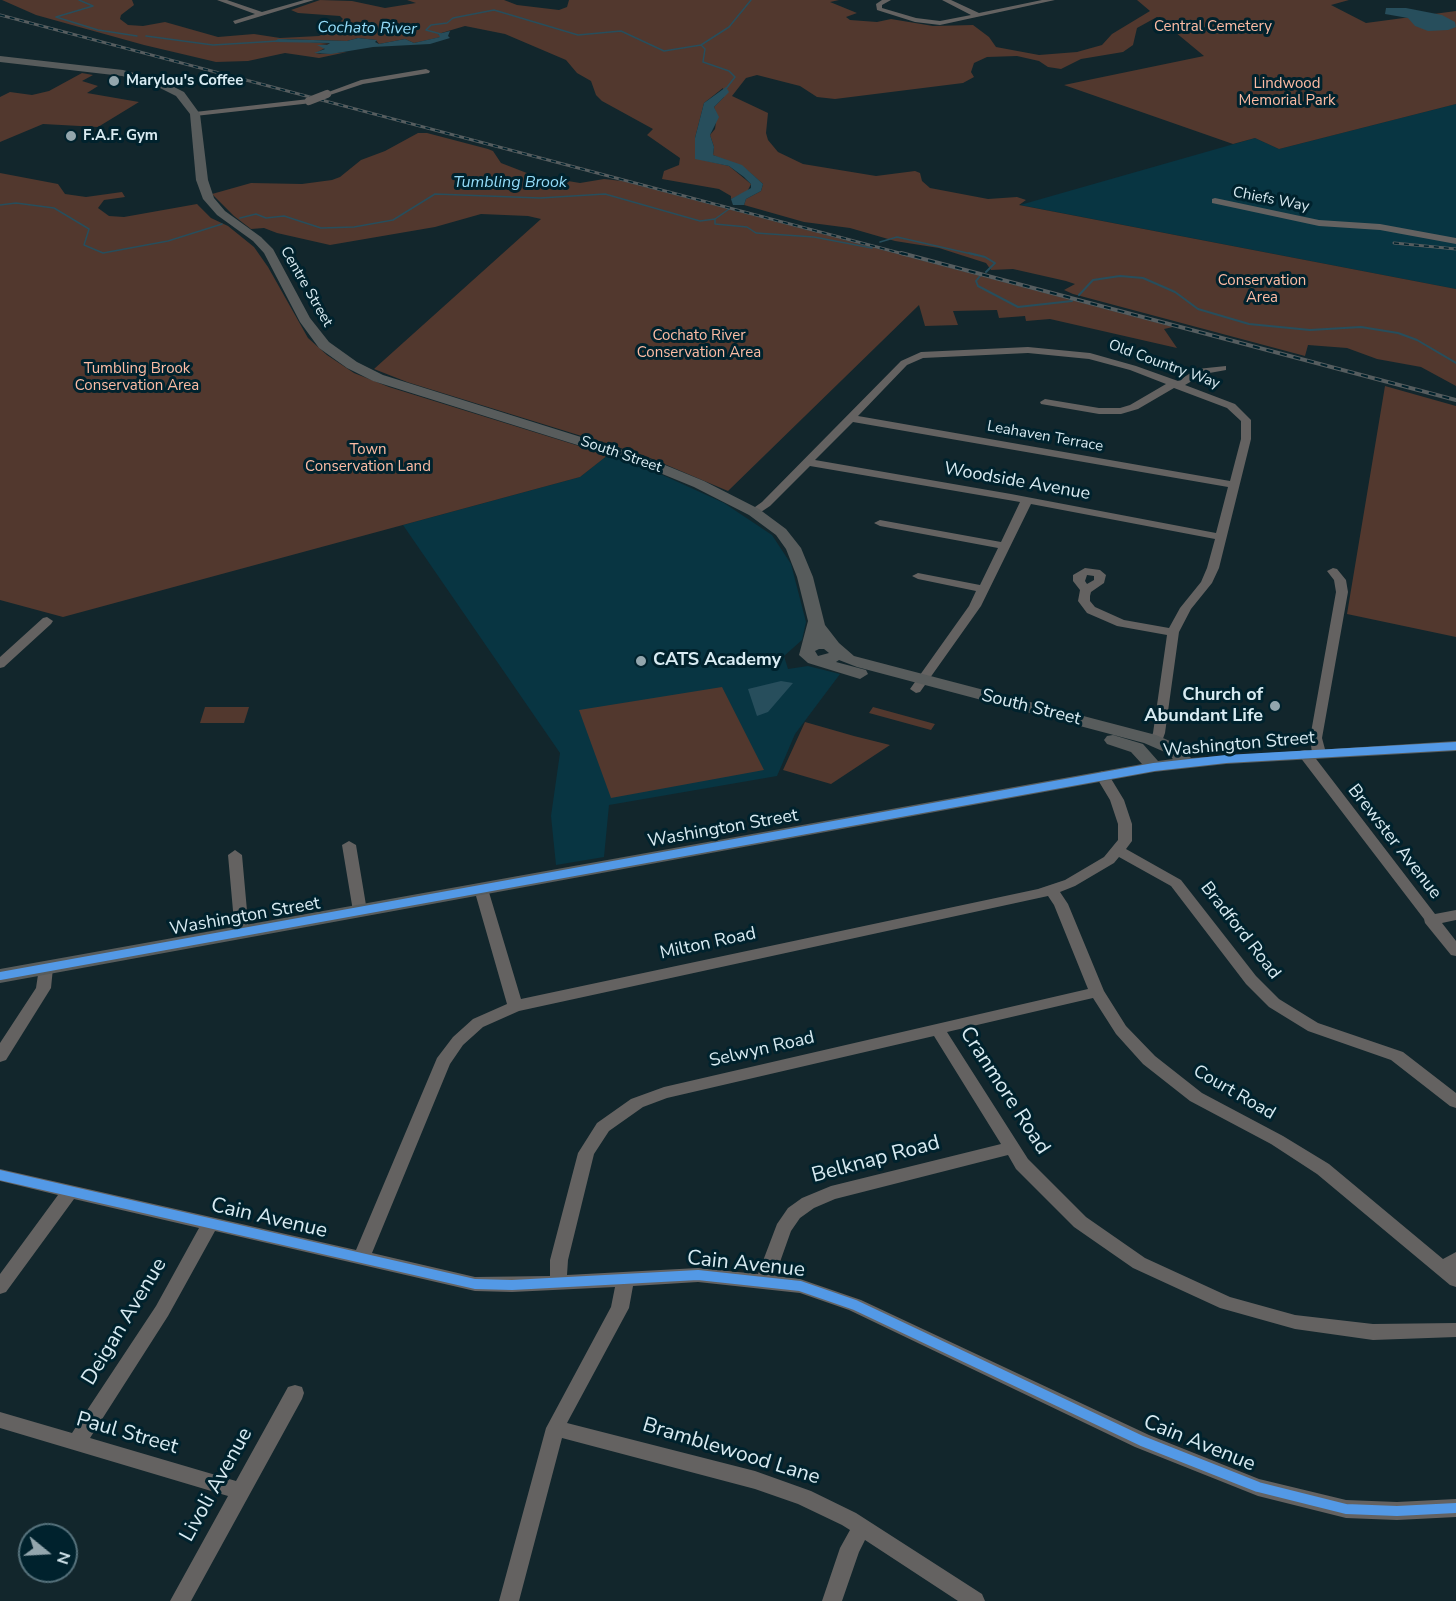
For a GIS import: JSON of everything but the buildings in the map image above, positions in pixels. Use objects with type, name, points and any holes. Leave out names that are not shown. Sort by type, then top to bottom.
[{"type":"main road","points":[[0,59],[105,70],[142,78],[180,94],[195,114]]},
{"type":"main road","name":"Centre Street","points":[[195,114],[202,180],[209,199],[221,213],[257,239],[269,252],[315,336],[334,353],[359,368]]},
{"type":"main road","name":"South Street","points":[[359,368],[386,381],[643,461],[699,484],[753,512],[781,532],[793,548],[805,576],[815,622],[812,655],[1118,741],[1141,751],[1154,767]]},
{"type":"main road","name":"South Street","points":[[815,622],[835,648],[852,661],[919,684],[1156,741],[1173,749],[1186,763]]},
{"type":"main road","points":[[812,655],[834,659],[835,648]]},
{"type":"main road","name":"Washington Street","points":[[0,976],[1102,775],[1186,763],[1456,746]]},
{"type":"street","points":[[220,0],[262,14]]},
{"type":"street","points":[[235,22],[311,0]]},
{"type":"street","points":[[888,0],[879,4],[879,9],[932,22],[965,19],[1052,0]]},
{"type":"street","points":[[945,0],[980,16]]},
{"type":"street","points":[[195,114],[309,101],[355,83],[426,71]]},
{"type":"street","name":"Chiefs Way","points":[[1368,225],[1324,224],[1215,201],[1292,210],[1456,241]]},
{"type":"street","name":"Old Country Way","points":[[753,512],[763,506],[907,361],[930,353],[1018,350],[1065,352],[1116,362],[1231,406],[1246,420],[1246,439],[1206,583],[1186,608],[1173,632],[1156,741]]},
{"type":"street","points":[[1045,402],[1099,411],[1121,411],[1134,407],[1201,371],[1223,368]]},
{"type":"street","name":"Leahaven Terrace","points":[[850,418],[1234,485]]},
{"type":"street","name":"Woodside Avenue","points":[[807,462],[1027,500],[1220,537]]},
{"type":"street","points":[[919,684],[972,611],[1027,500]]},
{"type":"street","points":[[880,523],[1005,546]]},
{"type":"street","points":[[1312,754],[1342,588],[1333,571]]},
{"type":"street","points":[[918,576],[984,589]]},
{"type":"street","points":[[1086,590],[1083,598],[1085,604],[1101,617],[1128,625],[1173,632]]},
{"type":"street","points":[[0,664],[47,621]]},
{"type":"street","name":"Brewster Avenue","points":[[1312,754],[1431,920],[1456,951]]},
{"type":"street","points":[[1102,775],[1115,795],[1123,818],[1125,841],[1119,851]]},
{"type":"street","points":[[349,845],[360,911]]},
{"type":"street","name":"Milton Road","points":[[361,1259],[447,1055],[458,1041],[478,1023],[515,1006],[1051,890],[1087,874],[1119,851]]},
{"type":"street","name":"Bradford Road","points":[[1119,851],[1176,883],[1251,980],[1274,1003],[1313,1027],[1390,1052],[1456,1102]]},
{"type":"street","points":[[235,855],[242,933]]},
{"type":"street","points":[[481,889],[515,1006]]},
{"type":"street","name":"Court Road","points":[[1051,890],[1061,904],[1097,992],[1128,1038],[1167,1075],[1207,1103],[1277,1140],[1323,1169],[1449,1264],[1456,1280]]},
{"type":"street","points":[[1431,920],[1456,915]]},
{"type":"street","points":[[0,1056],[43,988],[46,968]]},
{"type":"street","name":"Selwyn Road","points":[[558,1283],[560,1260],[586,1153],[603,1127],[628,1108],[664,1093],[1097,992]]},
{"type":"street","name":"Cranmore Road","points":[[938,1030],[1011,1148],[1047,1192],[1102,1240],[1139,1263],[1208,1296],[1278,1318],[1342,1330],[1388,1333],[1456,1330]]},
{"type":"street","name":"Belknap Road","points":[[765,1280],[783,1229],[794,1213],[808,1203],[831,1193],[1011,1148]]},
{"type":"street","name":"Cain Avenue","points":[[0,1175],[361,1259],[481,1284],[558,1283],[698,1275],[765,1280],[812,1289],[845,1300],[1142,1441],[1249,1484],[1305,1501],[1346,1509],[1397,1511],[1456,1508]]},
{"type":"street","points":[[0,1287],[70,1192]]},
{"type":"street","name":"Deigan Avenue","points":[[77,1442],[162,1311],[210,1224]]},
{"type":"street","points":[[510,1601],[555,1428],[620,1308],[624,1294],[624,1278]]},
{"type":"street","name":"Livoli Avenue","points":[[180,1601],[295,1394]]},
{"type":"street","name":"Paul Street","points":[[0,1420],[241,1491]]},
{"type":"street","name":"Bramblewood Lane","points":[[555,1428],[771,1485],[820,1504],[862,1528],[975,1601]]},
{"type":"street","points":[[832,1601],[850,1548],[862,1528]]},
{"type":"shaded area","points":[[1386,8],[1406,8],[1442,15],[1455,22],[1456,27],[1448,30],[1428,31],[1415,26],[1408,18],[1385,14]]},
{"type":"shaded area","points":[[450,31],[448,36],[450,38],[430,44],[373,47],[331,54],[314,53],[325,49],[317,45],[330,43],[274,42],[278,39],[347,41],[358,38],[377,40],[375,42],[379,44],[405,39],[414,43],[440,37],[438,34]]},
{"type":"shaded area","points":[[726,87],[729,92],[714,107],[719,117],[710,135],[714,147],[713,155],[742,165],[763,184],[761,191],[746,199],[744,205],[733,205],[731,199],[751,188],[751,184],[744,177],[729,166],[695,159],[695,138],[704,103]]},
{"type":"shaded area","points":[[1456,104],[1456,289],[1020,205],[1255,138],[1279,149]]},
{"type":"shaded area","name":"CATS Academy","points":[[608,455],[656,472],[724,503],[772,535],[791,564],[806,622],[802,640],[784,656],[788,669],[808,666],[840,674],[795,734],[777,776],[609,805],[604,857],[556,865],[551,816],[560,753],[403,525],[580,477]]},
{"type":"shaded area","points":[[781,681],[793,683],[768,712],[757,716],[748,689]]},
{"type":"green space","points":[[2,0],[132,0],[134,5],[121,15],[120,19],[128,25],[143,26],[165,22],[218,37],[254,34],[280,38],[319,36],[332,30],[343,19],[340,16],[298,13],[291,10],[320,0],[352,1],[385,8],[416,3],[407,0],[504,0],[517,5],[559,10],[567,7],[569,0],[839,0],[830,2],[857,13],[846,17],[850,20],[877,22],[891,19],[933,26],[973,25],[989,37],[996,47],[1039,55],[1077,52],[1102,45],[1112,34],[1150,11],[1137,0],[1349,0],[1331,5],[1366,23],[1456,11],[1456,104],[1279,149],[1255,138],[1233,144],[1064,85],[1204,56],[1157,17],[1137,28],[1133,45],[1123,52],[1081,59],[1061,69],[1017,56],[987,57],[974,63],[971,72],[974,77],[963,83],[835,99],[817,97],[800,86],[757,75],[746,78],[732,96],[768,113],[766,133],[768,140],[778,152],[803,164],[876,176],[915,171],[920,173],[922,181],[930,188],[988,199],[1017,197],[1026,200],[1019,205],[1456,289],[1456,386],[1421,367],[1377,359],[1347,348],[1308,345],[1305,356],[1073,294],[1064,290],[1075,284],[1066,281],[1013,269],[991,270],[986,263],[939,248],[895,241],[850,228],[804,222],[744,205],[746,199],[761,191],[763,184],[747,170],[713,155],[714,147],[710,135],[715,129],[717,115],[714,107],[724,97],[723,88],[704,103],[695,138],[695,158],[729,166],[751,184],[747,192],[731,199],[731,196],[719,189],[662,179],[664,171],[679,165],[680,158],[647,135],[653,129],[602,101],[596,95],[591,81],[577,73],[566,60],[505,34],[465,26],[438,34],[441,37],[414,43],[405,39],[379,44],[376,40],[358,38],[347,41],[278,39],[331,44],[320,45],[325,48],[316,53],[320,54],[347,52],[319,58],[285,53],[248,61],[216,62],[36,15]]},
{"type":"green space","points":[[82,73],[93,75],[82,81],[98,86],[87,93],[139,102],[98,127],[43,124],[0,142],[0,97],[10,92],[32,95],[49,91]]},
{"type":"green space","name":"Cochato River Conservation Area","points":[[418,133],[427,133],[488,149],[493,151],[501,163],[532,175],[580,183],[604,179],[622,181],[1173,327],[1164,329],[1177,348],[1050,319],[1026,321],[1025,316],[999,318],[997,310],[953,311],[958,325],[925,326],[919,305],[728,491],[643,455],[407,382],[374,369],[541,219],[528,216],[481,214],[435,227],[330,245],[264,228],[251,229],[212,194],[251,183],[302,184],[332,180],[340,177],[361,160],[385,151]]},
{"type":"green space","name":"Tumbling Brook Conservation Area","points":[[0,173],[58,184],[65,194],[86,197],[122,192],[125,197],[104,200],[98,208],[109,216],[124,217],[197,204],[211,218],[228,226],[254,247],[268,267],[308,338],[327,355],[354,373],[389,387],[608,455],[580,477],[63,617],[0,600]]},
{"type":"green space","points":[[1385,386],[1456,406],[1456,637],[1347,614]]},
{"type":"green space","points":[[722,687],[764,770],[611,798],[579,710]]},
{"type":"green space","points":[[205,707],[249,707],[244,723],[200,723]]},
{"type":"green space","points":[[873,707],[935,724],[931,730],[869,713]]},
{"type":"green space","points":[[805,722],[890,745],[831,784],[783,770]]},
{"type":"waterway","name":"Cochato River","points":[[79,0],[93,6],[56,17],[98,30],[137,36]]},
{"type":"waterway","points":[[701,45],[729,27],[751,0]]},
{"type":"waterway","name":"Cochato River","points":[[441,34],[426,30],[431,25],[447,23],[453,18],[494,10],[578,35],[621,31],[664,51],[701,45]]},
{"type":"waterway","name":"Cochato River","points":[[146,36],[213,45],[278,41]]},
{"type":"waterway","name":"Cochato River","points":[[701,45],[705,49],[703,62],[729,71],[735,77],[725,90]]},
{"type":"waterway","name":"Tumbling Brook","points":[[240,218],[256,214],[266,218],[284,216],[321,228],[354,227],[393,220],[435,194],[540,198],[605,194],[700,221],[715,219]]},
{"type":"waterway","name":"Tumbling Brook","points":[[0,205],[16,203],[54,208],[89,229],[84,245],[103,253],[168,241],[222,224]]},
{"type":"waterway","name":"Cochato River","points":[[715,219],[729,209]]},
{"type":"waterway","name":"Cochato River","points":[[715,219],[715,224],[747,227],[756,233],[814,237],[872,248]]},
{"type":"waterway","name":"Cochato River","points":[[880,242],[897,237],[976,255]]},
{"type":"waterway","name":"Cochato River","points":[[969,253],[985,257],[995,263],[986,272]]},
{"type":"waterway","name":"Cochato River","points":[[980,276],[976,281],[978,286],[1018,307],[1072,301]]},
{"type":"waterway","name":"Cochato River","points":[[1079,295],[1093,280],[1120,276],[1143,278],[1175,292],[1198,309],[1249,324],[1310,330],[1361,327],[1398,333],[1417,340],[1456,363]]},
{"type":"railway","points":[[0,15],[907,255]]},
{"type":"railway","points":[[1394,243],[1456,249]]},
{"type":"railway","points":[[901,253],[1456,400]]},
{"type":"cycle path","points":[[0,976],[1154,767],[1226,759],[1456,746]]},
{"type":"cycle path","points":[[0,1175],[475,1284],[512,1285],[698,1275],[800,1286],[855,1305],[1142,1441],[1258,1487],[1346,1509],[1397,1511],[1456,1508]]},
{"type":"place","name":"Marylou's Coffee","points":[[114,81]]},
{"type":"place","name":"F.A.F. Gym","points":[[71,136]]},
{"type":"place","name":"CATS Academy","points":[[641,661]]},
{"type":"place","name":"Church of Abundant Life","points":[[1275,706]]},
{"type":"park label","name":"Central Cemetery","points":[[1213,27]]},
{"type":"park label","name":"Lindwood Memorial Park","points":[[1287,92]]},
{"type":"park label","name":"Conservation Area","points":[[1262,290]]},
{"type":"park label","name":"Town Conservation Land","points":[[368,458]]}]
